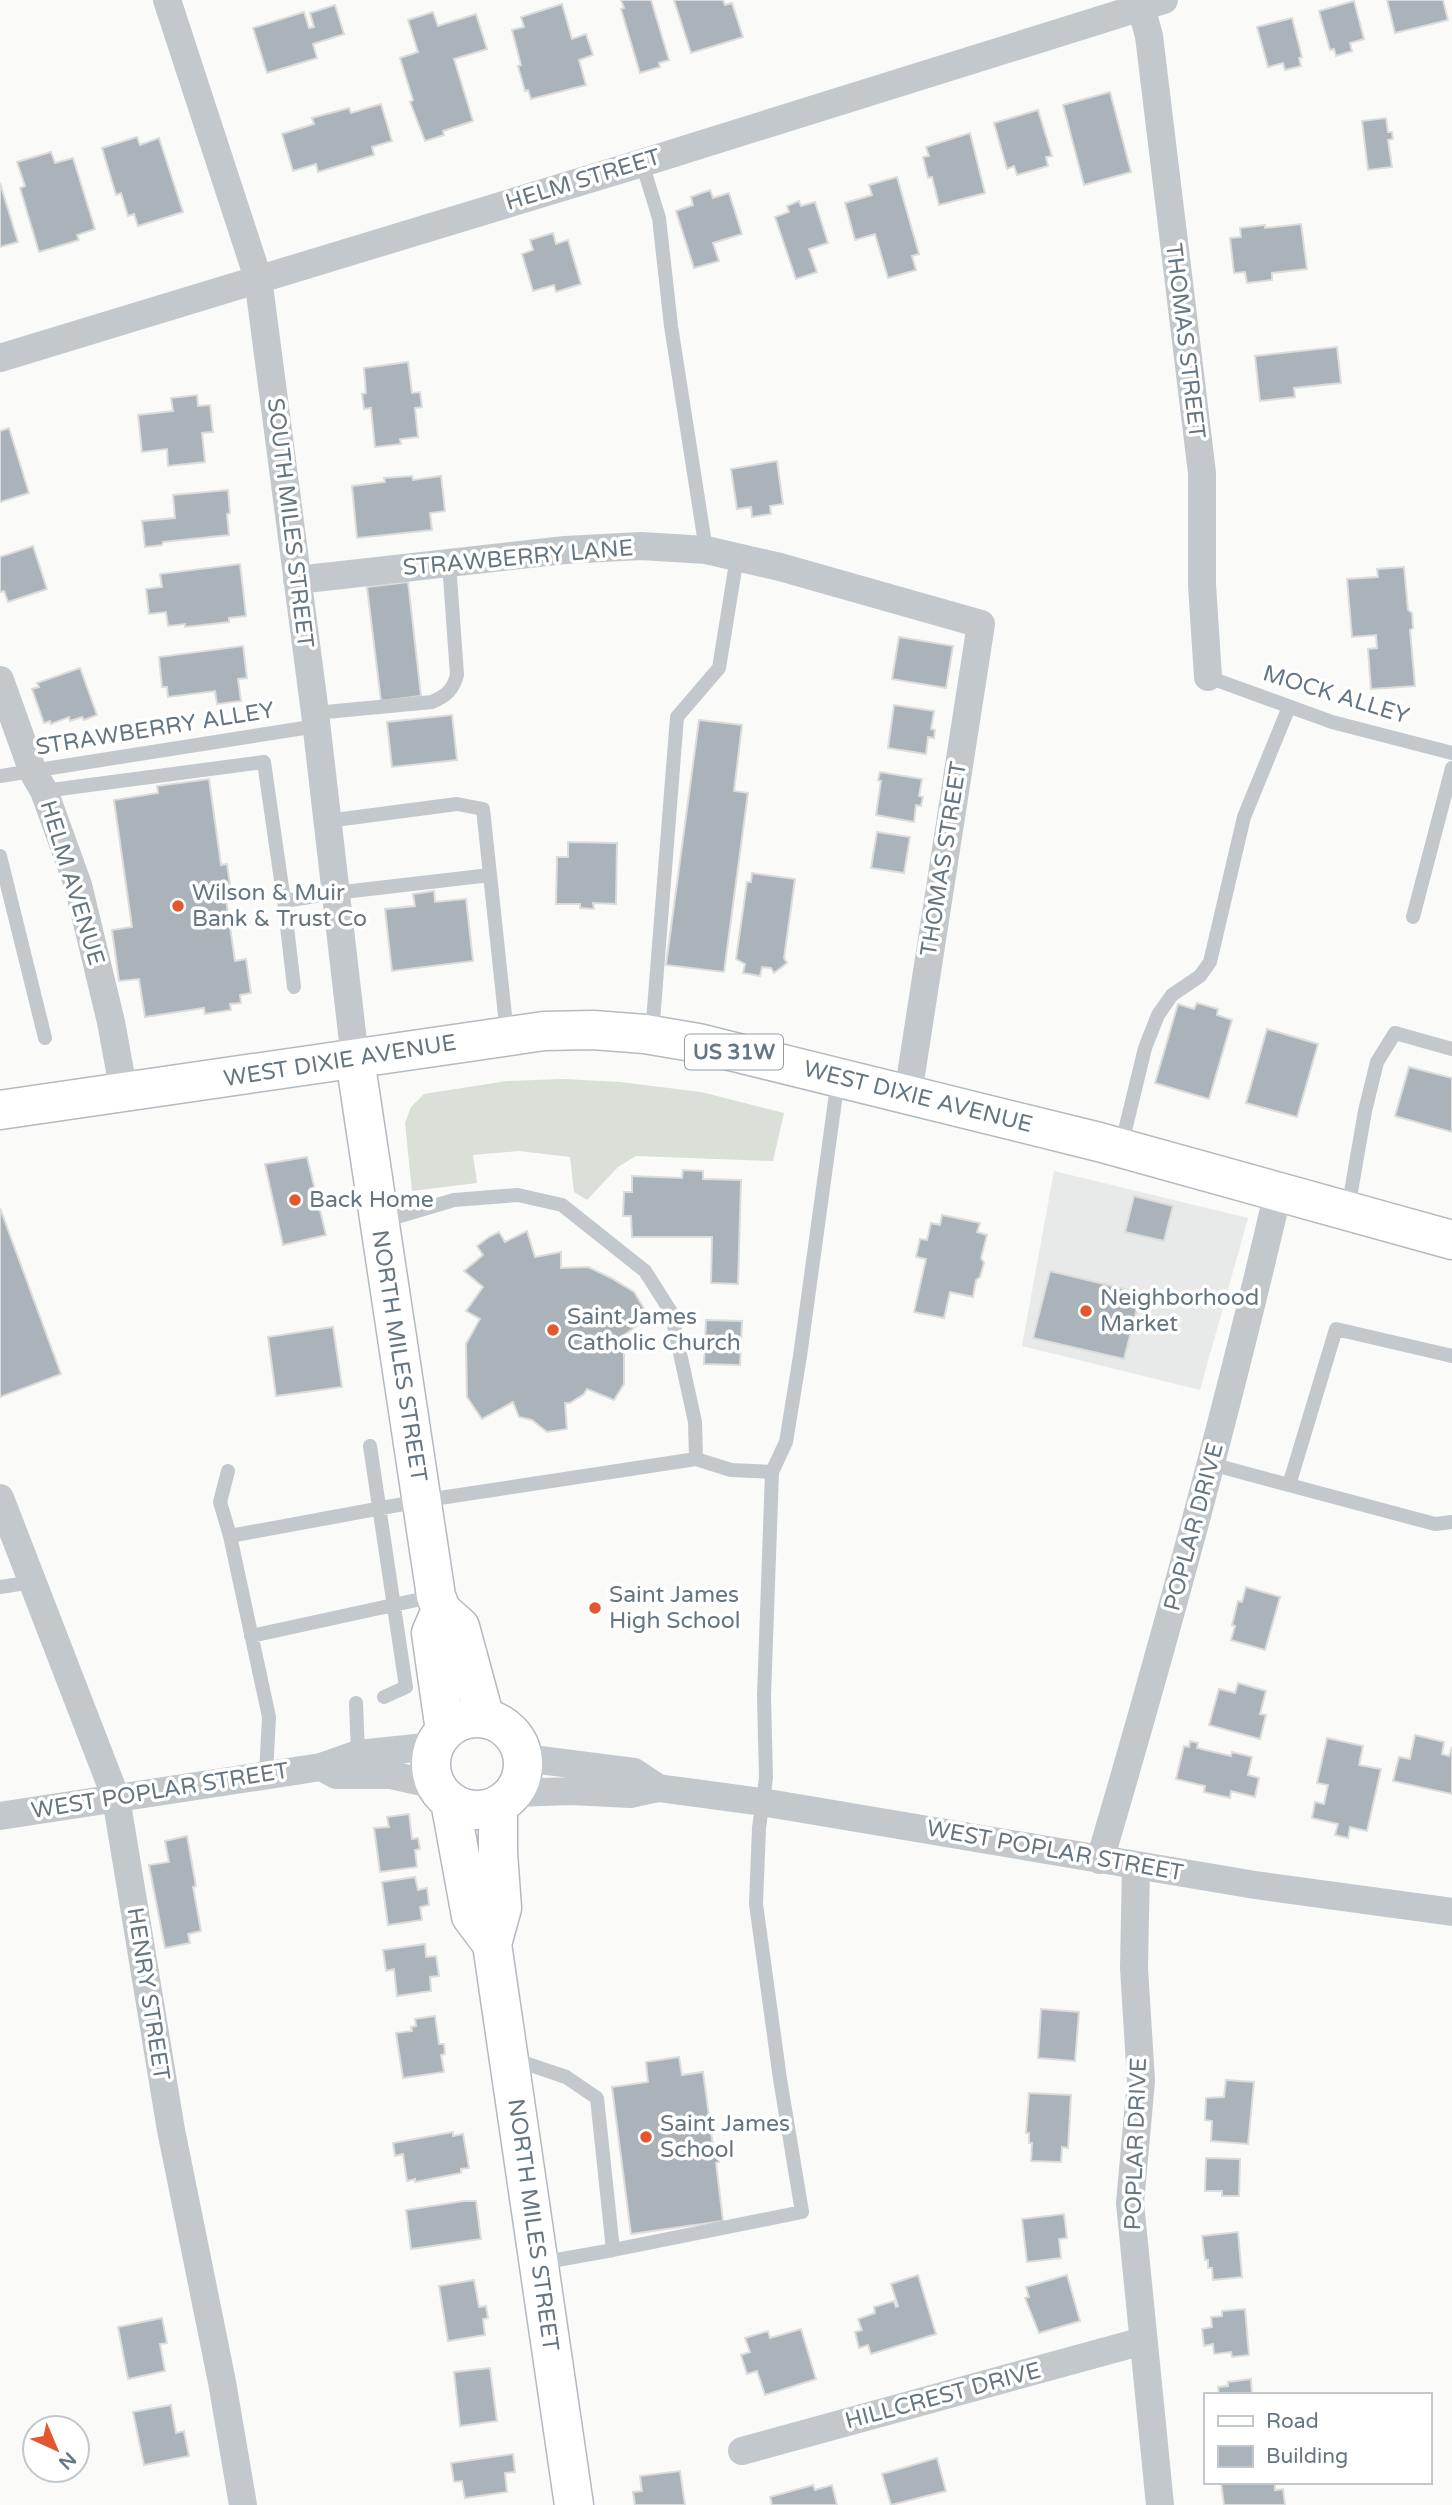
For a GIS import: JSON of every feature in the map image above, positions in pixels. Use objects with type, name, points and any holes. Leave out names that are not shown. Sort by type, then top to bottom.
[{"type":"main road","name":"WEST DIXIE AVENUE","points":[[0,1110],[544,1031],[593,1030],[698,1043],[839,1077],[1121,1148],[1452,1240]]},
{"type":"main road","name":"NORTH MILES STREET","points":[[355,1059],[420,1501],[438,1603],[431,1633],[440,1739]]},
{"type":"main road","name":"NORTH MILES STREET","points":[[438,1603],[460,1627],[485,1719]]},
{"type":"main road","points":[[471,1718],[485,1719],[499,1723],[511,1732],[519,1744],[512,1785],[484,1810],[469,1810],[443,1793],[431,1771],[440,1739],[457,1723],[471,1718]]},
{"type":"main road","name":"NORTH MILES STREET","points":[[512,1785],[498,1853],[502,1908],[492,1944],[575,2505]]},
{"type":"main road","name":"NORTH MILES STREET","points":[[443,1793],[471,1916],[492,1944]]},
{"type":"street","name":"SOUTH MILES STREET","points":[[167,0],[258,278],[316,719],[355,1059]]},
{"type":"street","name":"HELM STREET","points":[[0,358],[1153,4]]},
{"type":"street","name":"THOMAS STREET","points":[[1153,4],[1149,36],[1202,473],[1202,585],[1208,677]]},
{"type":"street","name":"STRAWBERRY LANE","points":[[298,580],[565,550],[641,546],[706,550],[780,567],[981,624]]},
{"type":"street","name":"THOMAS STREET","points":[[908,1094],[981,624]]},
{"type":"street","name":"HELM AVENUE","points":[[0,680],[78,885],[111,1022],[124,1093]]},
{"type":"street","name":"POPLAR DRIVE","points":[[1100,1860],[1143,1716],[1211,1464],[1278,1192]]},
{"type":"street","name":"HENRY STREET","points":[[0,1498],[116,1798],[171,2130],[222,2382],[243,2505]]},
{"type":"street","name":"WEST POPLAR STREET","points":[[0,1816],[321,1767],[358,1754],[440,1739]]},
{"type":"street","name":"WEST POPLAR STREET","points":[[321,1767],[336,1775],[391,1775],[443,1793]]},
{"type":"street","name":"WEST POPLAR STREET","points":[[512,1785],[634,1772],[658,1787],[762,1801],[1255,1885],[1452,1912]]},
{"type":"street","name":"POPLAR DRIVE","points":[[1136,1865],[1135,1968],[1141,2081],[1130,2203],[1160,2505]]},
{"type":"street","name":"HILLCREST DRIVE","points":[[742,2451],[1143,2341]]},
{"type":"lane","points":[[642,163],[659,218],[671,326],[706,550]]},
{"type":"lane","points":[[652,1036],[677,717],[719,668],[737,557]]},
{"type":"lane","name":"STRAWBERRY ALLEY","points":[[0,776],[39,782],[316,719],[432,702],[444,697],[454,686],[457,675],[449,563]]},
{"type":"lane","name":"MOCK ALLEY","points":[[1208,677],[1332,722],[1452,753]]},
{"type":"lane","points":[[1121,1148],[1145,1048],[1158,1015],[1172,995],[1200,976],[1210,962],[1244,817],[1289,707]]},
{"type":"lane","points":[[39,782],[264,762],[294,987]]},
{"type":"lane","points":[[1413,917],[1452,768]]},
{"type":"lane","points":[[327,821],[457,804],[483,809],[507,1036]]},
{"type":"lane","points":[[0,856],[45,1038]]},
{"type":"lane","points":[[284,901],[490,875]]},
{"type":"lane","points":[[1348,1211],[1365,1111],[1377,1062],[1395,1033],[1452,1049]]},
{"type":"lane","points":[[539,2263],[802,2211],[755,1904],[765,1778],[764,1696],[772,1472],[786,1442],[839,1077]]},
{"type":"lane","points":[[379,1222],[454,1200],[519,1195],[562,1205],[645,1271],[671,1312],[695,1422],[696,1459]]},
{"type":"lane","points":[[1289,1485],[1336,1329],[1452,1356]]},
{"type":"lane","points":[[370,1446],[406,1687],[384,1697]]},
{"type":"lane","points":[[230,1536],[420,1501],[696,1459],[731,1470],[772,1472]]},
{"type":"lane","points":[[1211,1464],[1435,1524],[1452,1522]]},
{"type":"lane","points":[[228,1471],[220,1502],[230,1536],[269,1717],[267,1774]]},
{"type":"lane","points":[[0,1587],[32,1582]]},
{"type":"lane","points":[[251,1636],[394,1607],[438,1603]]},
{"type":"lane","points":[[356,1703],[358,1754]]},
{"type":"lane","points":[[508,2057],[566,2077],[597,2098],[613,2250]]},
{"type":"shaded area","points":[[563,1079],[620,1082],[701,1092],[784,1113],[773,1161],[636,1156],[618,1167],[587,1200],[574,1192],[570,1157],[519,1151],[473,1155],[477,1183],[412,1191],[405,1123],[411,1107],[424,1094],[507,1081]]},
{"type":"shaded area","points":[[1054,1171],[1248,1218],[1200,1390],[1022,1346]]},
{"type":"building","points":[[621,0],[651,0],[669,60],[659,63],[660,67],[640,73],[621,9],[624,8]]},
{"type":"building","points":[[674,0],[723,0],[725,5],[732,3],[743,37],[691,53]]},
{"type":"building","points":[[1387,0],[1443,0],[1448,20],[1395,33]]},
{"type":"building","points":[[1354,1],[1364,39],[1350,43],[1352,51],[1336,56],[1334,49],[1330,50],[1319,11]]},
{"type":"building","points":[[562,4],[572,39],[586,34],[593,55],[579,60],[586,85],[531,99],[528,90],[525,91],[518,66],[521,65],[512,30],[524,27],[521,17]]},
{"type":"building","points":[[335,5],[344,34],[313,44],[317,58],[267,73],[253,28],[304,12],[309,28],[314,27],[310,13]]},
{"type":"building","points":[[433,12],[438,26],[476,14],[487,49],[454,59],[473,121],[443,131],[444,135],[425,141],[410,102],[413,100],[400,58],[418,52],[408,20]]},
{"type":"building","points":[[1292,18],[1302,57],[1299,58],[1301,66],[1285,70],[1283,63],[1268,67],[1257,27]]},
{"type":"building","points":[[1110,92],[1131,172],[1084,185],[1063,105]]},
{"type":"building","points":[[381,104],[392,141],[372,147],[374,155],[318,172],[316,164],[293,171],[282,134],[314,124],[312,118],[349,108],[351,113]]},
{"type":"building","points":[[1038,110],[1052,156],[1046,157],[1048,166],[1017,175],[1014,166],[1007,169],[994,123]]},
{"type":"building","points":[[1386,118],[1388,132],[1392,132],[1393,139],[1388,140],[1392,167],[1368,170],[1362,121]]},
{"type":"building","points":[[970,133],[985,193],[939,205],[932,177],[928,178],[923,157],[929,156],[926,147]]},
{"type":"building","points":[[137,137],[140,145],[159,138],[183,212],[138,226],[134,214],[128,216],[121,193],[116,195],[102,148]]},
{"type":"building","points":[[51,152],[55,163],[73,158],[95,229],[77,235],[79,240],[39,252],[20,188],[25,186],[17,162]]},
{"type":"building","points":[[897,177],[919,254],[912,256],[916,270],[888,278],[875,234],[855,240],[845,203],[872,195],[869,185]]},
{"type":"building","points":[[0,183],[18,242],[0,247]]},
{"type":"building","points":[[710,190],[713,198],[729,193],[742,234],[713,243],[719,261],[694,268],[676,211],[693,205],[691,197]]},
{"type":"building","points":[[799,201],[801,206],[815,202],[828,243],[809,249],[817,272],[796,279],[775,217],[789,212],[787,206]]},
{"type":"building","points":[[1301,224],[1307,269],[1272,273],[1272,280],[1247,283],[1245,272],[1234,273],[1230,238],[1241,237],[1240,228]]},
{"type":"building","points":[[553,233],[556,244],[568,240],[581,284],[556,292],[554,285],[533,291],[522,254],[533,250],[530,240]]},
{"type":"building","points":[[1337,347],[1341,383],[1294,388],[1295,397],[1260,401],[1255,356]]},
{"type":"building","points":[[408,362],[412,393],[420,392],[422,407],[415,408],[418,437],[400,439],[401,444],[375,447],[371,408],[364,409],[364,368]]},
{"type":"building","points":[[197,395],[198,406],[210,405],[213,432],[202,433],[205,462],[168,466],[167,449],[142,452],[138,415],[173,411],[171,398]]},
{"type":"building","points":[[9,428],[29,493],[0,502],[0,431]]},
{"type":"building","points":[[777,461],[783,504],[770,506],[771,514],[752,517],[751,507],[737,509],[731,469]]},
{"type":"building","points":[[412,476],[413,480],[441,476],[445,511],[430,513],[432,530],[357,538],[352,486],[385,482],[384,478]]},
{"type":"building","points":[[228,490],[229,535],[163,542],[162,545],[145,547],[142,521],[175,518],[173,495]]},
{"type":"building","points":[[33,546],[47,589],[8,602],[4,591],[0,592],[0,557]]},
{"type":"building","points":[[240,564],[246,616],[229,618],[229,622],[185,627],[185,624],[168,626],[166,612],[149,614],[146,589],[162,587],[160,574]]},
{"type":"building","points":[[1404,567],[1408,610],[1412,613],[1413,628],[1410,630],[1415,686],[1371,689],[1368,649],[1377,648],[1376,635],[1352,637],[1347,579],[1378,577],[1377,569]]},
{"type":"building","points":[[408,582],[421,696],[381,701],[367,587]]},
{"type":"building","points":[[899,637],[953,646],[946,688],[892,679]]},
{"type":"building","points":[[243,646],[247,678],[238,679],[241,701],[217,704],[215,691],[168,697],[167,687],[162,687],[159,657]]},
{"type":"building","points":[[80,668],[97,715],[84,720],[82,717],[70,721],[69,717],[51,724],[50,721],[44,723],[32,689],[39,687],[37,683]]},
{"type":"building","points":[[894,705],[934,711],[931,729],[935,730],[934,738],[928,737],[926,754],[888,748]]},
{"type":"building","points":[[452,715],[457,760],[392,767],[387,722]]},
{"type":"building","points":[[699,720],[742,725],[734,791],[748,793],[724,972],[666,965]]},
{"type":"building","points":[[880,772],[922,779],[919,796],[923,797],[921,806],[916,805],[914,822],[876,815]]},
{"type":"building","name":"Wilson & Muir Bank & Trust Co","points":[[209,779],[221,865],[227,864],[230,885],[224,886],[235,961],[246,959],[251,993],[240,995],[241,1003],[230,1004],[231,1010],[205,1014],[204,1008],[145,1017],[139,979],[119,981],[112,930],[132,927],[114,800],[158,793],[157,786]]},
{"type":"building","points":[[877,832],[910,837],[904,873],[871,868]]},
{"type":"building","points":[[568,842],[617,843],[616,904],[593,903],[594,909],[580,908],[580,904],[556,904],[557,857],[568,857]]},
{"type":"building","points":[[752,873],[795,879],[784,958],[787,963],[774,973],[771,968],[762,967],[760,976],[743,973],[745,964],[736,959],[747,882],[751,882]]},
{"type":"building","points":[[434,891],[435,902],[466,899],[473,961],[392,971],[385,909],[415,906],[413,894]]},
{"type":"building","points":[[1197,1003],[1218,1009],[1217,1015],[1232,1020],[1209,1099],[1155,1083],[1178,1004],[1194,1009]]},
{"type":"building","points":[[1267,1029],[1318,1044],[1297,1117],[1246,1103]]},
{"type":"building","points":[[1409,1067],[1452,1078],[1452,1132],[1395,1116]]},
{"type":"building","name":"Back Home","points":[[307,1157],[326,1235],[283,1245],[265,1164]]},
{"type":"building","points":[[683,1170],[703,1171],[703,1179],[741,1180],[738,1284],[711,1283],[712,1237],[632,1237],[631,1216],[623,1216],[624,1192],[632,1192],[632,1176],[682,1178]]},
{"type":"building","points":[[1134,1196],[1173,1206],[1164,1241],[1125,1232]]},
{"type":"building","points":[[0,1208],[61,1374],[0,1397]]},
{"type":"building","points":[[942,1215],[980,1223],[977,1232],[987,1235],[981,1258],[984,1263],[980,1277],[976,1280],[973,1297],[950,1292],[944,1318],[914,1312],[926,1259],[916,1257],[920,1239],[927,1240],[931,1223],[940,1225]]},
{"type":"building","name":"Saint James Catholic Church","points":[[527,1231],[535,1257],[561,1252],[561,1268],[588,1267],[611,1278],[634,1292],[649,1317],[616,1341],[624,1351],[624,1384],[614,1400],[587,1389],[570,1403],[565,1403],[567,1429],[547,1432],[532,1420],[519,1417],[513,1402],[482,1419],[467,1397],[466,1344],[480,1319],[466,1311],[483,1287],[464,1271],[483,1255],[477,1246],[489,1237],[499,1232],[505,1242]]},
{"type":"building","points":[[1050,1271],[1141,1293],[1124,1359],[1033,1338]]},
{"type":"building","points":[[706,1320],[742,1321],[740,1365],[704,1364]]},
{"type":"building","points":[[333,1327],[342,1387],[276,1396],[268,1337]]},
{"type":"building","points":[[1246,1587],[1280,1597],[1265,1650],[1231,1640],[1238,1601],[1242,1602]]},
{"type":"building","points":[[1238,1683],[1266,1691],[1260,1714],[1266,1715],[1260,1739],[1209,1725],[1219,1689],[1235,1693]]},
{"type":"building","points":[[1415,1735],[1444,1742],[1442,1754],[1449,1756],[1452,1747],[1452,1794],[1393,1781],[1399,1757],[1410,1759]]},
{"type":"building","points":[[1327,1738],[1363,1746],[1359,1765],[1381,1769],[1367,1831],[1350,1827],[1348,1838],[1335,1835],[1338,1824],[1312,1818],[1315,1802],[1324,1804],[1328,1785],[1317,1783]]},
{"type":"building","points":[[1190,1741],[1198,1743],[1197,1748],[1231,1756],[1232,1752],[1252,1757],[1248,1775],[1259,1778],[1255,1797],[1231,1791],[1230,1798],[1204,1792],[1205,1786],[1176,1779],[1184,1746],[1189,1747]]},
{"type":"building","points":[[409,1814],[412,1839],[418,1838],[420,1849],[415,1850],[417,1867],[380,1872],[374,1828],[389,1827],[387,1817]]},
{"type":"building","points":[[187,1836],[201,1931],[188,1934],[190,1943],[165,1948],[149,1865],[169,1862],[165,1841]]},
{"type":"building","points":[[415,1877],[418,1890],[427,1888],[429,1905],[420,1907],[422,1920],[388,1925],[382,1882]]},
{"type":"building","points":[[425,1944],[426,1957],[436,1956],[439,1976],[430,1977],[431,1991],[397,1996],[394,1969],[386,1971],[383,1950]]},
{"type":"building","points":[[1041,2009],[1079,2012],[1075,2061],[1038,2058]]},
{"type":"building","points":[[435,2016],[439,2044],[444,2044],[445,2054],[441,2055],[444,2072],[403,2078],[396,2033],[412,2031],[411,2027],[416,2026],[415,2019]]},
{"type":"building","points":[[679,2057],[682,2075],[703,2072],[713,2146],[717,2146],[719,2162],[716,2163],[723,2221],[631,2234],[612,2087],[648,2082],[646,2062]]},
{"type":"building","points":[[1226,2080],[1254,2082],[1248,2144],[1211,2141],[1212,2121],[1205,2120],[1206,2098],[1224,2097]]},
{"type":"building","points":[[1029,2093],[1071,2095],[1068,2148],[1062,2147],[1061,2162],[1031,2161],[1032,2143],[1029,2143],[1029,2133],[1026,2133]]},
{"type":"building","points":[[453,2132],[453,2136],[463,2134],[469,2168],[461,2169],[461,2173],[415,2182],[415,2179],[407,2181],[403,2154],[395,2156],[393,2143]]},
{"type":"building","points":[[1206,2158],[1240,2159],[1239,2196],[1222,2196],[1222,2191],[1205,2191]]},
{"type":"building","points":[[476,2201],[481,2239],[411,2249],[406,2210]]},
{"type":"building","points":[[1064,2214],[1067,2238],[1059,2239],[1061,2258],[1027,2262],[1022,2219]]},
{"type":"building","points":[[1238,2232],[1242,2277],[1213,2280],[1212,2268],[1208,2268],[1208,2260],[1205,2260],[1202,2236]]},
{"type":"building","points":[[918,2275],[936,2334],[871,2354],[868,2345],[859,2348],[855,2332],[862,2330],[858,2319],[875,2313],[874,2307],[894,2301],[896,2307],[898,2306],[891,2284]]},
{"type":"building","points":[[1067,2275],[1080,2321],[1039,2333],[1025,2298],[1029,2297],[1026,2287]]},
{"type":"building","points":[[474,2280],[479,2307],[486,2306],[488,2318],[483,2319],[485,2335],[448,2341],[439,2286]]},
{"type":"building","points":[[1245,2309],[1249,2355],[1232,2357],[1231,2352],[1214,2354],[1213,2344],[1204,2346],[1202,2329],[1212,2327],[1211,2317],[1222,2316],[1222,2311]]},
{"type":"building","points":[[162,2318],[167,2343],[160,2344],[165,2371],[128,2379],[118,2327]]},
{"type":"building","points":[[801,2329],[816,2379],[765,2395],[757,2371],[747,2374],[741,2355],[750,2352],[745,2338],[768,2331],[770,2338]]},
{"type":"building","points":[[490,2368],[497,2421],[460,2426],[454,2372]]},
{"type":"building","points":[[1251,2379],[1252,2393],[1219,2393],[1218,2387],[1228,2386],[1228,2382]]},
{"type":"building","points":[[171,2405],[176,2433],[184,2431],[189,2456],[144,2465],[133,2412]]},
{"type":"building","points":[[513,2454],[515,2472],[505,2473],[507,2492],[465,2498],[462,2481],[454,2482],[451,2463]]},
{"type":"building","points":[[937,2458],[946,2491],[891,2505],[882,2474]]},
{"type":"building","points":[[680,2471],[685,2505],[635,2505],[633,2492],[642,2491],[640,2476]]},
{"type":"building","points":[[1221,2484],[1275,2484],[1275,2490],[1283,2489],[1285,2505],[1224,2505]]},
{"type":"building","points":[[813,2485],[815,2490],[832,2485],[837,2505],[772,2505],[770,2497]]},
{"type":"place","name":"Wilson & Muir Bank & Trust Co","points":[[178,906]]},
{"type":"place","name":"Back Home","points":[[295,1200]]},
{"type":"place","name":"Neighborhood Market","points":[[1086,1311]]},
{"type":"place","name":"Saint James Catholic Church","points":[[553,1330]]},
{"type":"place","name":"Saint James High School","points":[[595,1608]]},
{"type":"place","name":"Saint James School","points":[[646,2137]]}]
